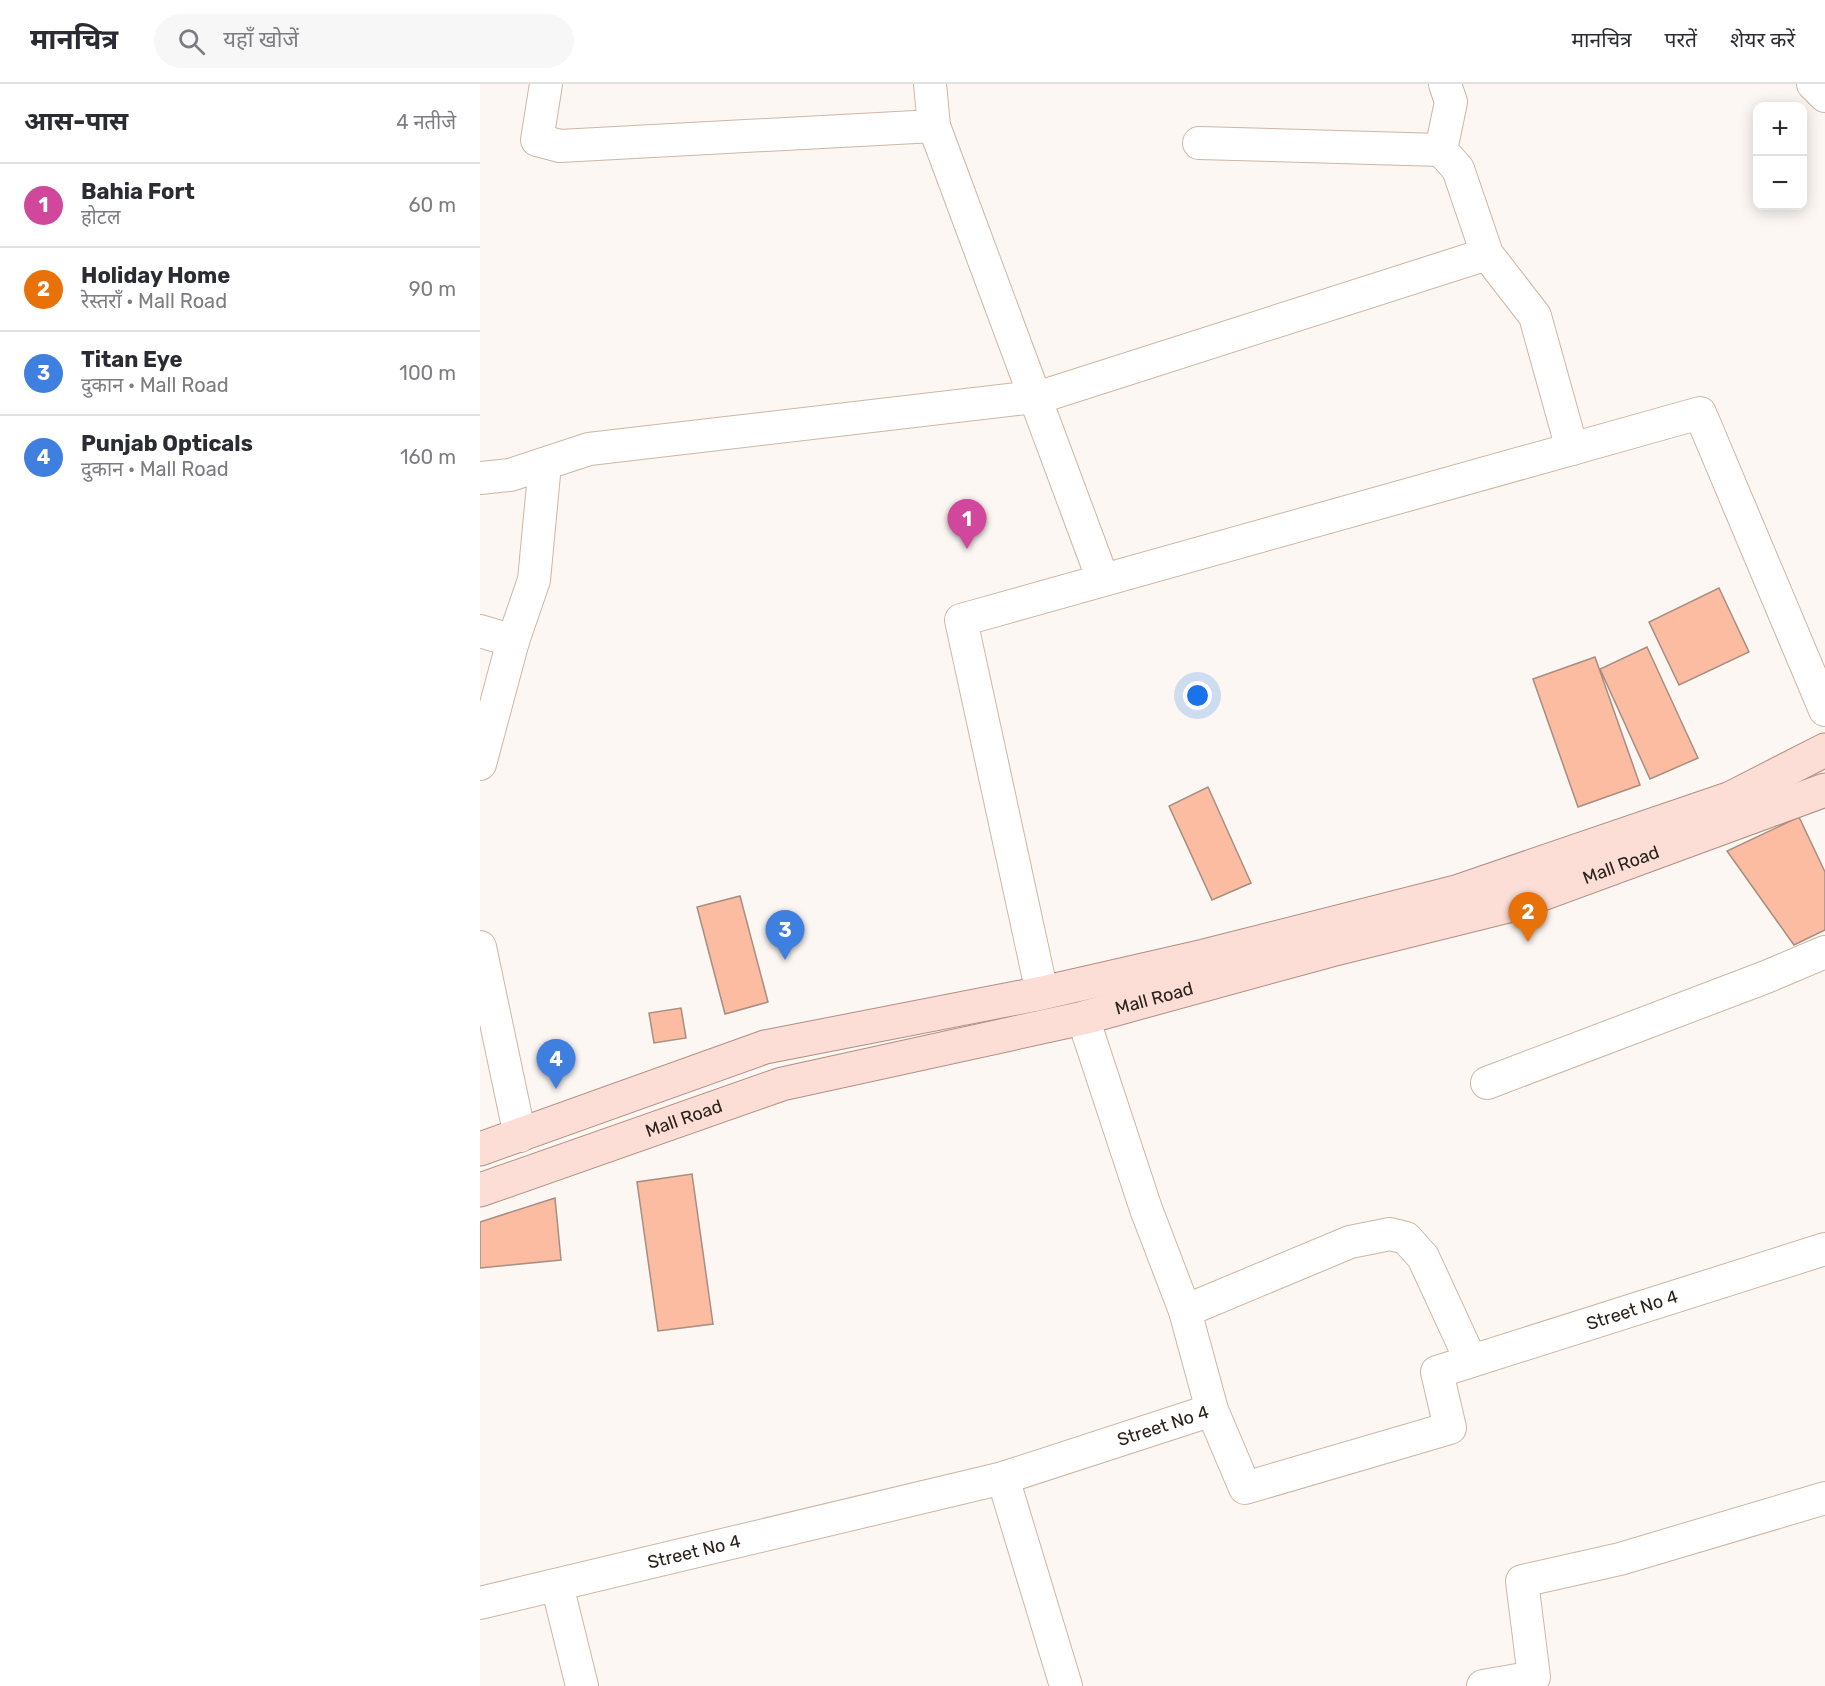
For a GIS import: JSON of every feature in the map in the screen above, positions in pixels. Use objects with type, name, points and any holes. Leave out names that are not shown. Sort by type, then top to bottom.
[{"type":"main road","points":[[480,1149],[765,1047],[1042,993],[1204,956],[1456,892],[1731,798],[1825,750]]},
{"type":"main road","name":"Mall Road","points":[[480,1190],[782,1084],[1083,1018],[1331,950],[1512,905],[1825,790]]},
{"type":"street","points":[[546,84],[537,140],[560,146],[934,126]]},
{"type":"street","points":[[930,84],[934,126],[1103,580]]},
{"type":"street","points":[[1441,150],[1451,102],[1445,84]]},
{"type":"street","points":[[1813,84],[1825,96]]},
{"type":"street","points":[[1199,143],[1441,150],[1458,169],[1487,254],[1535,316],[1572,449]]},
{"type":"street","points":[[480,478],[510,475],[589,449],[1035,396],[1487,254]]},
{"type":"street","points":[[1042,993],[961,620],[1700,413],[1825,710]]},
{"type":"street","points":[[480,764],[513,642],[534,580],[545,464]]},
{"type":"street","points":[[480,631],[513,642]]},
{"type":"street","points":[[480,947],[520,1136]]},
{"type":"street","points":[[1487,1083],[1825,952]]},
{"type":"street","points":[[1083,1018],[1146,1209],[1185,1311],[1212,1410]]},
{"type":"street","points":[[1185,1311],[1350,1242],[1390,1234],[1406,1238],[1423,1257],[1471,1361]]},
{"type":"street","name":"Street No 4","points":[[480,1603],[1002,1478],[1212,1410],[1245,1488],[1450,1428],[1437,1372],[1825,1249]]},
{"type":"street","points":[[1002,1478],[1066,1686]]},
{"type":"street","points":[[1483,1686],[1534,1677],[1522,1581],[1620,1559],[1825,1498]]},
{"type":"street","points":[[557,1585],[582,1686]]},
{"type":"building","points":[[1719,588],[1749,652],[1679,685],[1649,622]]},
{"type":"building","points":[[1647,647],[1698,758],[1650,779],[1600,669]]},
{"type":"building","points":[[1595,657],[1640,785],[1578,807],[1533,679]]},
{"type":"building","points":[[1208,787],[1251,883],[1212,900],[1169,806]]},
{"type":"building","points":[[1799,817],[1825,872],[1825,930],[1794,945],[1727,851]]},
{"type":"building","points":[[740,896],[768,1002],[725,1014],[697,907]]},
{"type":"building","points":[[681,1008],[686,1038],[654,1043],[649,1013]]},
{"type":"building","points":[[692,1174],[713,1324],[658,1331],[637,1182]]},
{"type":"building","points":[[555,1198],[561,1260],[480,1268],[480,1222]]},
{"type":"place","name":"Bahia Fort","points":[[967,549]]},
{"type":"place","name":"Holiday Home","points":[[1528,942]]},
{"type":"place","name":"Titan Eye","points":[[785,960]]},
{"type":"place","name":"Punjab Opticals","points":[[556,1089]]}]
